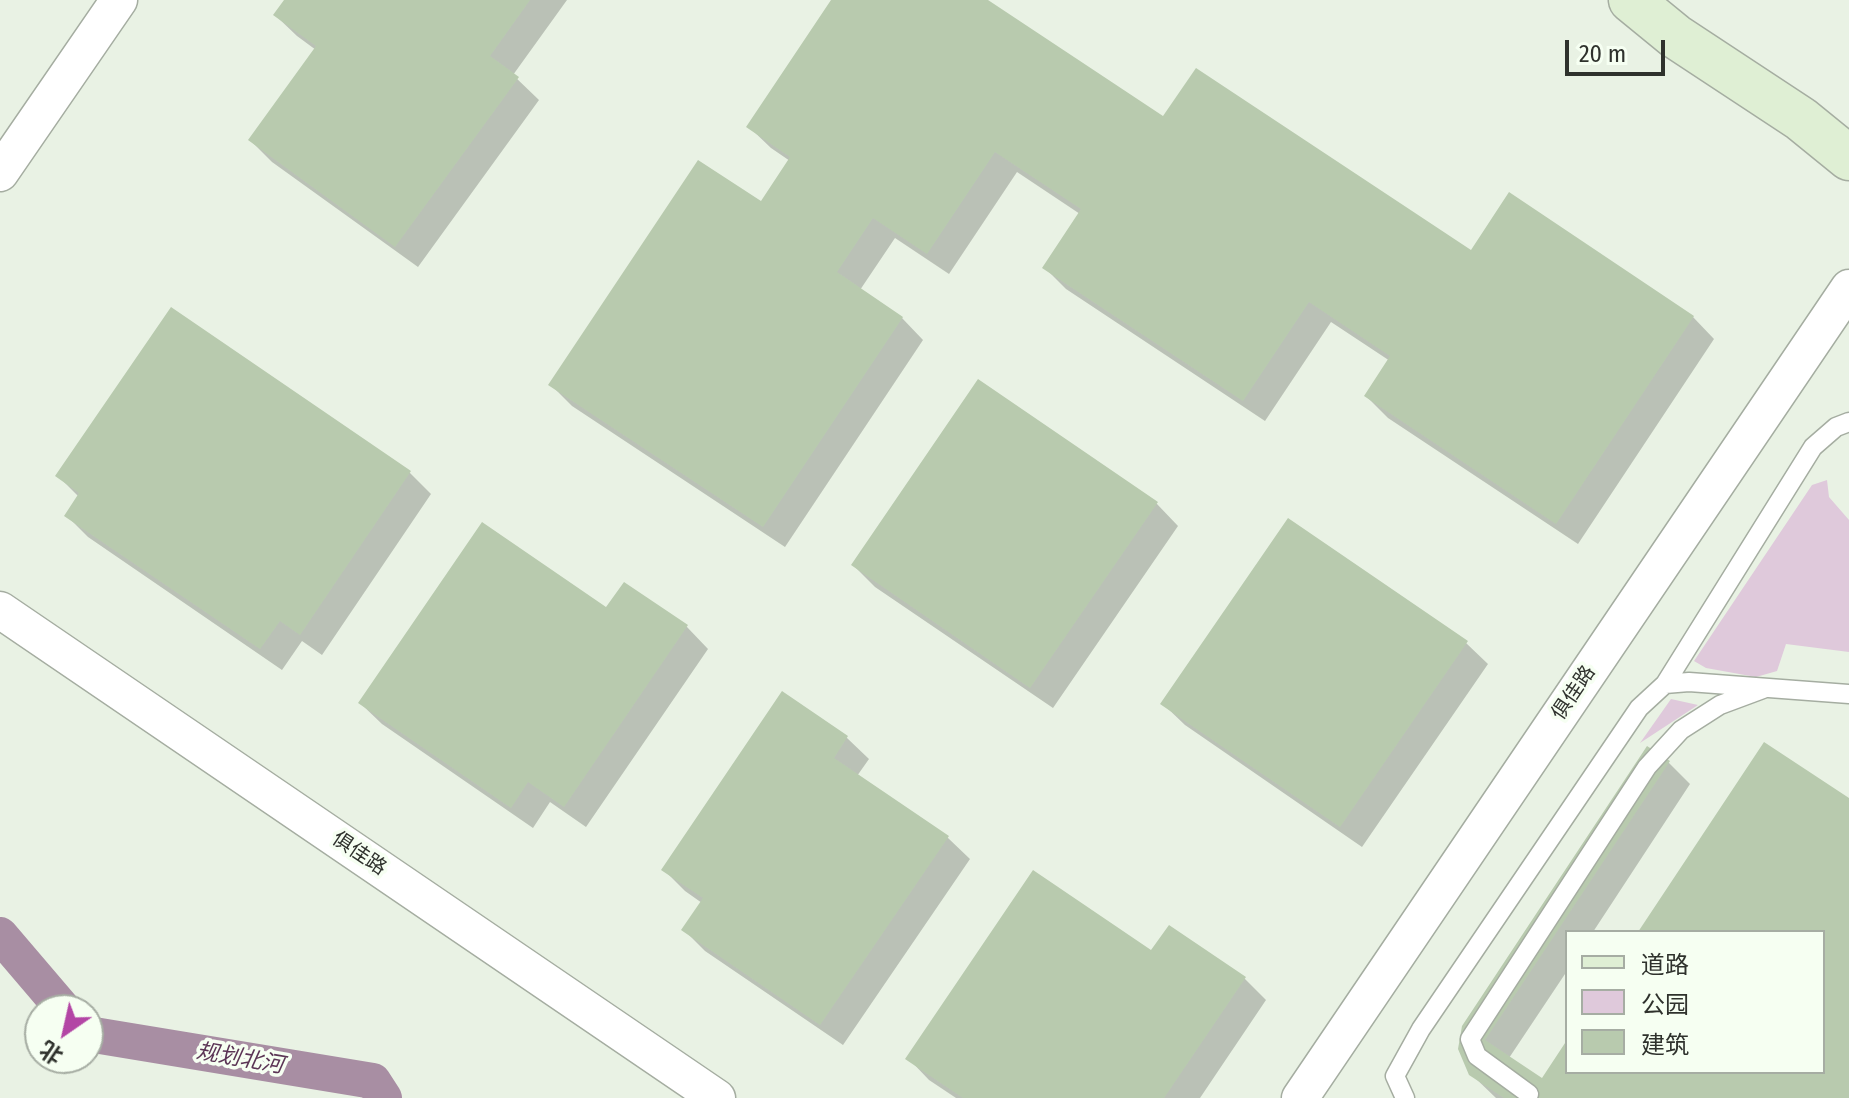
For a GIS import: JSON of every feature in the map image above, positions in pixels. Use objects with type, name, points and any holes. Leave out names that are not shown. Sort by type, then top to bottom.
[{"type":"street","points":[[0,173],[119,0]]},
{"type":"street","points":[[1631,0],[1675,36],[1801,119],[1849,158]]},
{"type":"street","name":"俱佳路","points":[[1300,1098],[1849,288]]},
{"type":"street","name":"俱佳路","points":[[0,610],[717,1098]]},
{"type":"lane","points":[[1405,1098],[1395,1076],[1421,1029],[1639,708],[1665,684],[1813,447],[1836,427],[1849,422]]},
{"type":"lane","points":[[1665,684],[1689,682],[1849,694]]},
{"type":"lane","points":[[1529,1094],[1477,1056],[1470,1039],[1658,754],[1681,730],[1720,705],[1769,687]]},
{"type":"green space","points":[[1827,480],[1829,497],[1849,520],[1849,652],[1786,644],[1777,671],[1756,677],[1706,668],[1694,661],[1812,485]]},
{"type":"green space","points":[[1671,699],[1698,705],[1640,743]]},
{"type":"building","points":[[284,0],[530,0],[490,56],[519,77],[395,247],[248,140],[316,46],[273,15]]},
{"type":"building","points":[[831,0],[988,0],[1163,116],[1196,68],[1471,250],[1509,192],[1694,316],[1556,524],[1364,396],[1390,356],[1309,302],[1243,401],[1042,268],[1081,209],[995,152],[927,254],[873,218],[837,272],[903,317],[763,527],[548,385],[698,160],[761,201],[790,157],[746,127]]},
{"type":"building","points":[[171,307],[411,471],[300,635],[280,621],[260,649],[64,516],[79,493],[55,476]]},
{"type":"building","points":[[978,379],[1158,502],[1030,688],[851,565]]},
{"type":"building","points":[[1288,518],[1468,641],[1340,827],[1160,704]]},
{"type":"building","points":[[482,522],[606,607],[624,582],[688,625],[564,807],[528,782],[511,808],[358,703]]},
{"type":"building","points":[[782,691],[848,736],[834,758],[949,836],[820,1025],[681,930],[703,898],[661,870]]},
{"type":"building","points":[[1764,742],[1849,798],[1849,1098],[1504,1098],[1469,1075],[1458,1049],[1462,1026],[1647,746],[1670,761],[1485,1040],[1542,1078],[1565,1043],[1565,1074],[1825,1074],[1825,930],[1639,930]]},
{"type":"building","points":[[1033,870],[1151,950],[1169,925],[1246,977],[1164,1098],[963,1098],[905,1059]]},
{"type":"waterway","name":"规划北河","points":[[0,935],[50,994]]},
{"type":"waterway","name":"规划北河","points":[[104,1037],[373,1081],[384,1098]]}]
